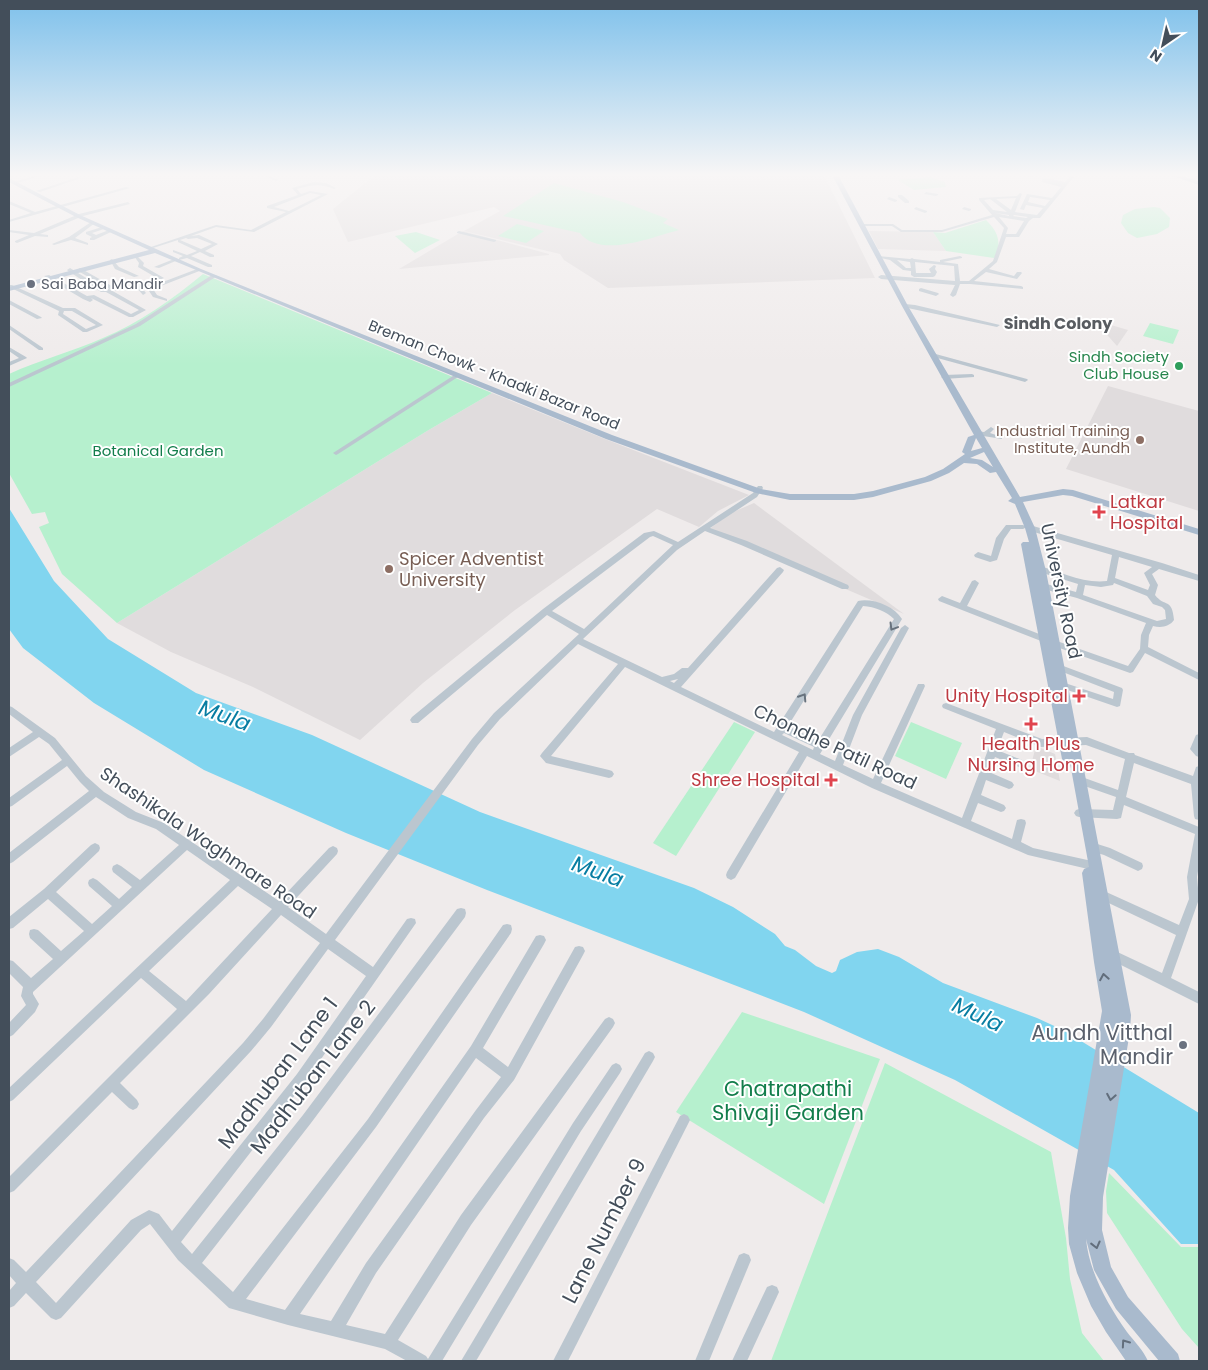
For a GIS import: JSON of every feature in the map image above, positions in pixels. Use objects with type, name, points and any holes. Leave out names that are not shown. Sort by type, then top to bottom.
[{"type":"main road","name":"Breman Chowk - Khadki Bazar Road","points":[[125,237],[203,266],[315,316],[615,439],[760,490],[790,497],[853,495],[886,491],[917,483],[946,471],[964,456],[983,448]]},
{"type":"main road","name":"Breman Chowk - Khadki Bazar Road","points":[[127,237],[154,249]]},
{"type":"main road","name":"University Road","points":[[863,237],[978,434],[994,471],[1015,502]]},
{"type":"main road","name":"University Road","points":[[868,237],[878,257],[885,277],[904,306],[978,434]]},
{"type":"main road","points":[[112,261],[136,256],[154,249]]},
{"type":"main road","points":[[10,287],[154,249]]},
{"type":"main road","name":"Breman Chowk - Khadki Bazar Road","points":[[203,266],[213,275],[612,434],[760,490]]},
{"type":"main road","points":[[978,434],[964,456],[994,471]]},
{"type":"main road","name":"University Road","points":[[983,448],[1015,502],[1026,528],[1036,567],[1082,814],[1091,846],[1100,894],[1105,951]]},
{"type":"main road","points":[[1015,502],[1073,496],[1199,533]]},
{"type":"main road","name":"University Road","points":[[1049,641],[1062,684],[1068,741],[1079,780],[1088,864],[1105,951],[1123,1015],[1116,1028],[1087,1193]]},
{"type":"main road","points":[[1087,1193],[1077,1226],[1081,1258],[1093,1290],[1111,1324],[1138,1361]]},
{"type":"main road","points":[[1087,1193],[1093,1230],[1103,1270],[1122,1303],[1171,1361]]},
{"type":"street","points":[[17,242],[28,237]]},
{"type":"street","points":[[88,237],[95,239],[99,237]]},
{"type":"street","points":[[154,249],[188,237]]},
{"type":"street","points":[[165,300],[155,296],[150,288],[203,266],[212,256],[180,241],[191,237]]},
{"type":"street","points":[[157,267],[216,244],[197,237]]},
{"type":"street","points":[[478,237],[494,241]]},
{"type":"street","points":[[970,282],[995,262],[1004,237]]},
{"type":"street","points":[[54,244],[71,238],[86,244],[75,248]]},
{"type":"street","points":[[189,246],[206,240]]},
{"type":"street","points":[[175,251],[182,258]]},
{"type":"street","points":[[136,256],[142,262],[140,266],[142,269],[161,278],[138,286],[143,293]]},
{"type":"street","points":[[878,257],[956,265],[958,283],[954,294],[946,292]]},
{"type":"street","points":[[891,257],[905,269],[913,270]]},
{"type":"street","points":[[912,259],[914,275],[933,275],[932,269],[934,266]]},
{"type":"street","points":[[112,261],[117,268],[136,276]]},
{"type":"street","points":[[85,268],[124,294]]},
{"type":"street","points":[[986,270],[1015,278],[1019,273]]},
{"type":"street","points":[[71,271],[143,310],[130,316],[92,296],[85,298]]},
{"type":"street","points":[[9,384],[127,328],[213,275]]},
{"type":"street","points":[[48,277],[127,321]]},
{"type":"street","points":[[885,277],[958,283],[970,282],[1021,288]]},
{"type":"street","points":[[926,280],[928,292]]},
{"type":"street","points":[[10,287],[62,310],[73,309],[100,325],[85,331],[60,314],[62,310]]},
{"type":"street","points":[[921,290],[936,294]]},
{"type":"street","points":[[9,302],[39,318]]},
{"type":"street","points":[[904,306],[997,325]]},
{"type":"street","points":[[9,327],[41,348]]},
{"type":"street","points":[[9,348],[24,358],[9,364]]},
{"type":"street","points":[[932,355],[1025,380]]},
{"type":"street","points":[[336,453],[458,375]]},
{"type":"street","points":[[944,377],[972,376]]},
{"type":"street","points":[[978,434],[992,429]]},
{"type":"street","points":[[978,434],[1000,438]]},
{"type":"street","points":[[9,1301],[246,1047],[266,1023],[475,742],[497,716],[678,544],[760,490]]},
{"type":"street","points":[[978,555],[990,559],[994,558],[1000,538],[1009,527],[1026,528],[1199,578]]},
{"type":"street","points":[[703,528],[744,543],[845,586]]},
{"type":"street","points":[[415,720],[546,611],[646,535],[654,533],[678,544]]},
{"type":"street","points":[[1036,567],[1082,581],[1110,583],[1116,553]]},
{"type":"street","points":[[1151,595],[1154,585],[1148,574],[1159,566]]},
{"type":"street","points":[[674,688],[780,570]]},
{"type":"street","points":[[1039,585],[1079,596],[1150,622],[1163,624],[1170,620],[1171,615],[1165,605],[1156,602],[1151,595],[1111,579]]},
{"type":"street","points":[[1079,596],[1082,581]]},
{"type":"street","points":[[962,607],[976,583]]},
{"type":"street","points":[[942,599],[1130,670],[1144,649],[1144,635],[1150,622]]},
{"type":"street","points":[[732,875],[809,753],[820,746],[898,618],[896,614],[868,603],[861,603],[776,737]]},
{"type":"street","points":[[546,611],[584,633]]},
{"type":"street","points":[[837,767],[858,715],[905,628]]},
{"type":"street","name":"Chondhe Patil Road","points":[[577,640],[875,785],[1032,852],[1088,864]]},
{"type":"street","points":[[1144,649],[1199,677]]},
{"type":"street","points":[[609,774],[549,760],[544,756],[623,663]]},
{"type":"street","points":[[1058,667],[1119,690],[1117,704],[1062,684]]},
{"type":"street","points":[[661,681],[692,668]]},
{"type":"street","points":[[875,785],[921,686]]},
{"type":"street","points":[[946,706],[1042,743],[1087,741],[1131,756],[1198,783]]},
{"type":"street","name":"Shashikala Waghmare Road","points":[[10,712],[52,740],[96,791],[115,805],[160,826],[280,908],[374,976]]},
{"type":"street","points":[[782,728],[820,746]]},
{"type":"street","points":[[965,824],[1001,728]]},
{"type":"street","points":[[9,753],[39,732]]},
{"type":"street","points":[[1199,738],[1196,749],[1199,753]]},
{"type":"street","points":[[992,752],[1019,763]]},
{"type":"street","points":[[1082,814],[1117,815],[1131,756]]},
{"type":"street","points":[[9,803],[68,760]]},
{"type":"street","points":[[1199,770],[1199,816]]},
{"type":"street","points":[[983,774],[1009,786]]},
{"type":"street","points":[[1079,780],[1199,831]]},
{"type":"street","points":[[10,856],[96,791]]},
{"type":"street","points":[[975,797],[1001,808]]},
{"type":"street","points":[[1015,845],[1022,823]]},
{"type":"street","points":[[1165,980],[1194,899],[1196,890],[1192,877],[1199,836]]},
{"type":"street","points":[[9,1031],[32,1008],[26,992],[31,986],[187,844]]},
{"type":"street","points":[[1091,846],[1138,866]]},
{"type":"street","points":[[9,924],[48,892],[95,848]]},
{"type":"street","points":[[9,1186],[186,1009],[333,851]]},
{"type":"street","points":[[117,869],[140,887]]},
{"type":"street","points":[[9,1096],[238,879]]},
{"type":"street","points":[[93,883],[120,906]]},
{"type":"street","points":[[48,892],[92,931]]},
{"type":"street","points":[[1100,894],[1182,932]]},
{"type":"street","name":"Madhuban Lane 2","points":[[193,1263],[313,1111],[461,913]]},
{"type":"street","name":"Madhuban Lane 1","points":[[172,1242],[302,1078],[411,923]]},
{"type":"street","points":[[234,1303],[372,1123],[507,929]]},
{"type":"street","points":[[34,934],[61,959]]},
{"type":"street","points":[[288,1318],[475,1050],[540,940]]},
{"type":"street","points":[[335,1330],[371,1268],[480,1114],[510,1076],[579,951]]},
{"type":"street","points":[[1105,951],[1199,998]]},
{"type":"street","points":[[9,965],[31,986]]},
{"type":"street","points":[[141,971],[186,1009]]},
{"type":"street","points":[[388,1342],[466,1220],[609,1023]]},
{"type":"street","points":[[475,1050],[510,1076]]},
{"type":"street","points":[[468,1361],[649,1056]]},
{"type":"street","points":[[434,1361],[577,1127],[616,1069]]},
{"type":"street","points":[[111,1084],[134,1104]]},
{"type":"street","name":"Lane Number 9","points":[[560,1361],[684,1120]]},
{"type":"street","points":[[9,1265],[56,1313],[136,1224],[149,1217],[154,1219],[172,1242],[234,1303],[388,1342],[421,1361]]},
{"type":"street","points":[[702,1361],[744,1260]]},
{"type":"street","points":[[739,1361],[772,1292]]},
{"type":"shaded area","points":[[346,237],[369,237],[348,242]]},
{"type":"shaded area","points":[[453,237],[485,237],[549,254],[549,255],[399,269]]},
{"type":"shaded area","points":[[489,237],[855,237],[875,278],[608,288],[564,260],[560,254]]},
{"type":"shaded area","points":[[872,237],[936,237],[946,251],[878,249]]},
{"type":"shaded area","points":[[1094,320],[1128,330],[1117,346]]},
{"type":"shaded area","name":"Industrial Training Institute, Aundh","points":[[1108,386],[1199,411],[1199,511],[1066,469]]},
{"type":"shaded area","name":"Spicer Adventist University","points":[[492,393],[749,495],[718,511],[699,527],[657,509],[515,610],[423,683],[360,740],[253,687],[171,652],[117,623],[427,431]]},
{"type":"shaded area","points":[[754,503],[904,614],[708,530],[731,513]]},
{"type":"shaded area","points":[[1036,746],[1055,754],[1060,781],[1030,769]]},
{"type":"green space","points":[[396,237],[431,237],[440,240],[415,253]]},
{"type":"green space","points":[[502,237],[535,237],[526,243]]},
{"type":"green space","points":[[584,237],[655,237],[627,244],[613,245],[589,241]]},
{"type":"green space","points":[[936,237],[997,237],[999,243],[998,254],[994,258],[946,251]]},
{"type":"green space","name":"Botanical Garden","points":[[203,274],[492,393],[427,431],[117,623],[62,574],[39,527],[49,523],[45,512],[32,514],[9,473],[9,374],[91,343],[130,325],[168,301]]},
{"type":"green space","points":[[1150,323],[1179,330],[1173,344],[1143,336]]},
{"type":"green space","points":[[734,722],[755,732],[676,856],[653,843]]},
{"type":"green space","points":[[911,722],[962,743],[946,779],[895,756]]},
{"type":"green space","name":"Chatrapathi Shivaji Garden","points":[[742,1012],[880,1059],[824,1204],[676,1112]]},
{"type":"green space","points":[[885,1063],[1051,1152],[1066,1238],[1070,1279],[1082,1333],[1104,1361],[771,1361]]},
{"type":"green space","points":[[1109,1173],[1181,1247],[1199,1247],[1199,1348],[1182,1329],[1107,1213],[1106,1191]]},
{"type":"water","name":"Mula","points":[[9,508],[54,581],[108,639],[196,693],[312,735],[480,812],[694,888],[733,907],[775,934],[785,946],[795,950],[816,966],[832,973],[836,971],[840,960],[857,952],[878,949],[899,957],[943,983],[1037,1018],[1063,1030],[1199,1113],[1199,1244],[1181,1244],[1114,1170],[955,1080],[804,1012],[487,890],[346,833],[204,770],[94,703],[23,648],[9,629]]},
{"type":"place","name":"Sai Baba Mandir","points":[[31,284]]},
{"type":"place","name":"Sindh Society Club House","points":[[1179,366]]},
{"type":"place","name":"Industrial Training Institute, Aundh","points":[[1140,440]]},
{"type":"place","name":"Latkar Hospital","points":[[1099,512]]},
{"type":"place","name":"Spicer Adventist University","points":[[389,569]]},
{"type":"place","name":"Unity Hospital","points":[[1079,696]]},
{"type":"place","name":"Health Plus Nursing Home","points":[[1031,724]]},
{"type":"place","name":"Shree Hospital","points":[[831,780]]},
{"type":"place","name":"Aundh Vitthal Mandir","points":[[1183,1045]]},
{"type":"district","name":"Sindh Colony","points":[[1058,323]]}]
